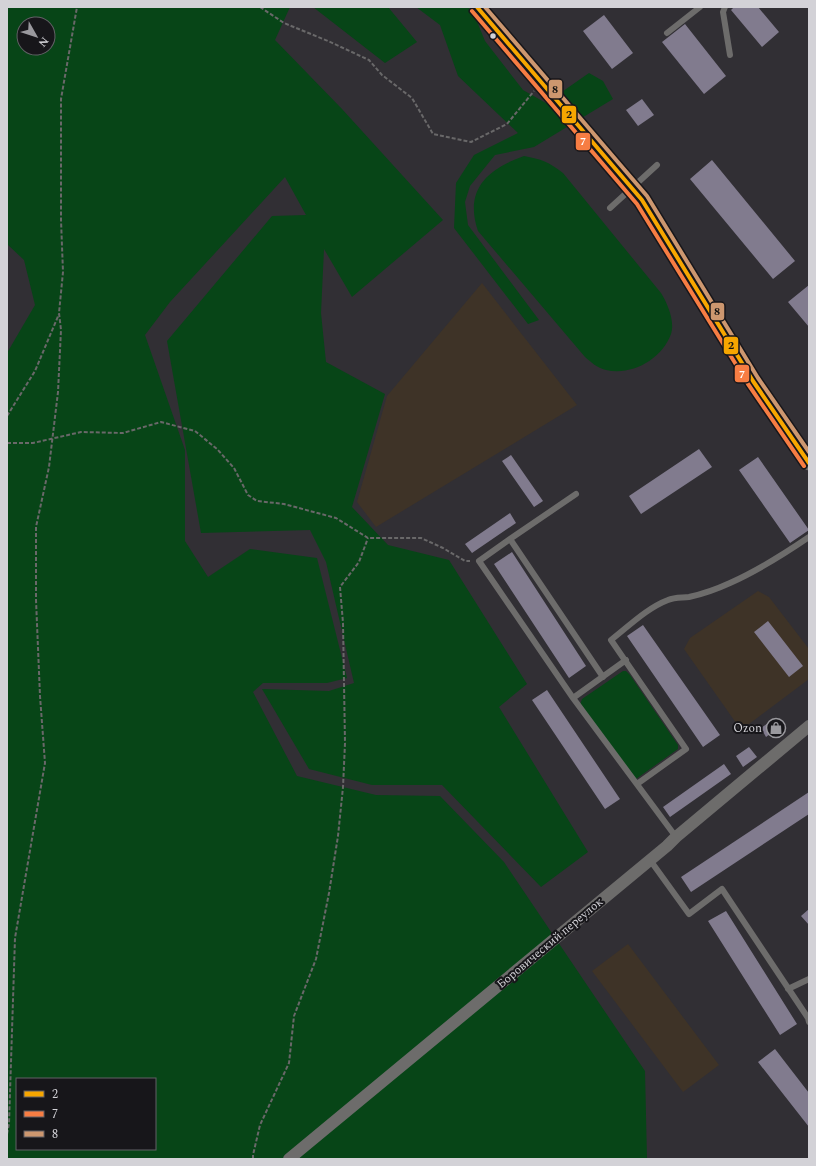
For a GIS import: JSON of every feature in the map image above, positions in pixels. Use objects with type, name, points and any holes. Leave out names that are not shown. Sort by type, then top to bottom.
[{"type":"street","points":[[479,8],[642,200],[753,381],[809,463]]},
{"type":"street","name":"Боровический переулок","points":[[289,1159],[650,860],[809,726]]},
{"type":"lane","points":[[667,33],[700,7]]},
{"type":"lane","points":[[725,7],[723,12],[730,55]]},
{"type":"lane","points":[[610,208],[657,165]]},
{"type":"lane","points":[[576,494],[479,561],[573,698],[676,837]]},
{"type":"lane","points":[[637,784],[686,749],[611,640],[641,616],[669,599],[690,597],[709,592],[730,583],[786,552],[809,537]]},
{"type":"lane","points":[[510,539],[603,677]]},
{"type":"lane","points":[[573,698],[626,660]]},
{"type":"lane","points":[[650,860],[689,914],[722,889],[808,1018],[809,1022]]},
{"type":"lane","points":[[788,989],[809,979]]},
{"type":"path","points":[[7,1134],[9,1124],[11,1077],[15,938],[45,763],[40,696],[36,600],[36,527],[49,467],[58,392],[61,330],[59,313],[64,272],[61,220],[61,99],[77,7]]},
{"type":"path","points":[[260,7],[284,23],[328,41],[368,60],[382,75],[412,98],[433,134],[471,142],[507,124],[541,82]]},
{"type":"path","points":[[7,416],[35,371],[59,313]]},
{"type":"path","points":[[7,443],[33,443],[81,432],[123,433],[161,422],[195,431],[217,449],[234,468],[248,495],[257,501],[284,504],[336,518],[368,538],[421,538],[443,548],[465,562],[479,561]]},
{"type":"path","points":[[253,1159],[260,1125],[289,1064],[294,1016],[316,959],[329,893],[338,836],[345,744],[340,587],[359,562],[368,538]]},
{"type":"shaded area","points":[[482,283],[577,405],[376,527],[357,502],[387,396]]},
{"type":"shaded area","points":[[758,591],[769,597],[809,649],[809,679],[741,730],[684,649],[690,638]]},
{"type":"shaded area","points":[[628,944],[719,1065],[683,1092],[592,971]]},
{"type":"green space","points":[[7,7],[290,7],[275,40],[342,109],[443,220],[352,297],[324,249],[321,313],[326,362],[385,394],[352,507],[388,545],[449,560],[527,684],[499,707],[588,852],[541,887],[442,785],[372,785],[309,769],[262,689],[329,691],[354,683],[326,562],[310,530],[201,533],[167,341],[272,216],[306,215],[285,177],[170,302],[145,335],[185,450],[185,541],[208,577],[250,549],[317,558],[347,678],[327,683],[263,683],[253,692],[297,776],[376,795],[440,796],[504,862],[645,1071],[647,1159],[9,1159],[7,1157],[7,353],[35,305],[24,260],[7,244]]},
{"type":"green space","points":[[313,7],[388,7],[417,42],[385,63]]},
{"type":"green space","points":[[416,7],[471,7],[485,41],[523,90],[546,103],[589,73],[603,81],[613,99],[534,147],[495,155],[470,186],[465,202],[468,225],[539,320],[528,324],[454,228],[456,183],[474,155],[518,133],[458,76],[440,25]]},
{"type":"green space","points":[[524,156],[545,162],[563,173],[664,297],[672,324],[671,334],[661,351],[645,364],[636,368],[616,371],[603,369],[592,363],[585,357],[478,231],[474,217],[474,204],[482,183],[499,167]]},
{"type":"green space","points":[[623,671],[626,671],[630,675],[678,745],[678,749],[636,779],[580,705],[582,699]]},
{"type":"building","points":[[734,7],[758,7],[779,32],[762,47],[731,10]]},
{"type":"building","points":[[604,15],[633,53],[612,69],[583,31]]},
{"type":"building","points":[[685,24],[726,76],[704,94],[662,42]]},
{"type":"building","points":[[642,99],[654,115],[638,126],[626,110]]},
{"type":"building","points":[[712,160],[795,261],[773,279],[690,179]]},
{"type":"building","points":[[809,285],[809,327],[788,302]]},
{"type":"building","points":[[699,449],[712,467],[641,514],[629,496]]},
{"type":"building","points":[[511,455],[543,501],[534,507],[502,461]]},
{"type":"building","points":[[758,457],[809,530],[790,543],[739,470]]},
{"type":"building","points":[[510,513],[516,523],[472,553],[465,544]]},
{"type":"building","points":[[512,552],[586,666],[569,678],[494,564]]},
{"type":"building","points":[[768,621],[803,666],[789,677],[754,632]]},
{"type":"building","points":[[643,625],[720,735],[703,747],[627,636]]},
{"type":"building","points":[[547,690],[620,799],[605,809],[532,700]]},
{"type":"building","points":[[774,719],[779,727],[766,737],[761,728]]},
{"type":"building","points":[[749,747],[757,757],[743,767],[736,756]]},
{"type":"building","points":[[724,764],[731,774],[670,817],[663,807]]},
{"type":"building","points":[[809,792],[809,814],[691,892],[681,877]]},
{"type":"building","points":[[809,909],[809,925],[801,916]]},
{"type":"building","points":[[726,911],[797,1024],[780,1035],[708,921]]},
{"type":"building","points":[[775,1049],[809,1093],[809,1127],[758,1062]]},
{"type":"transit line","name":"2","points":[[477,7],[642,200],[753,381],[809,463]]},
{"type":"transit line","name":"8","points":[[485,7],[647,196],[758,378],[809,452]]},
{"type":"transit line","name":"7","points":[[472,11],[637,204],[748,384],[804,466]]},
{"type":"place","name":"Ozon","points":[[776,728]]}]
